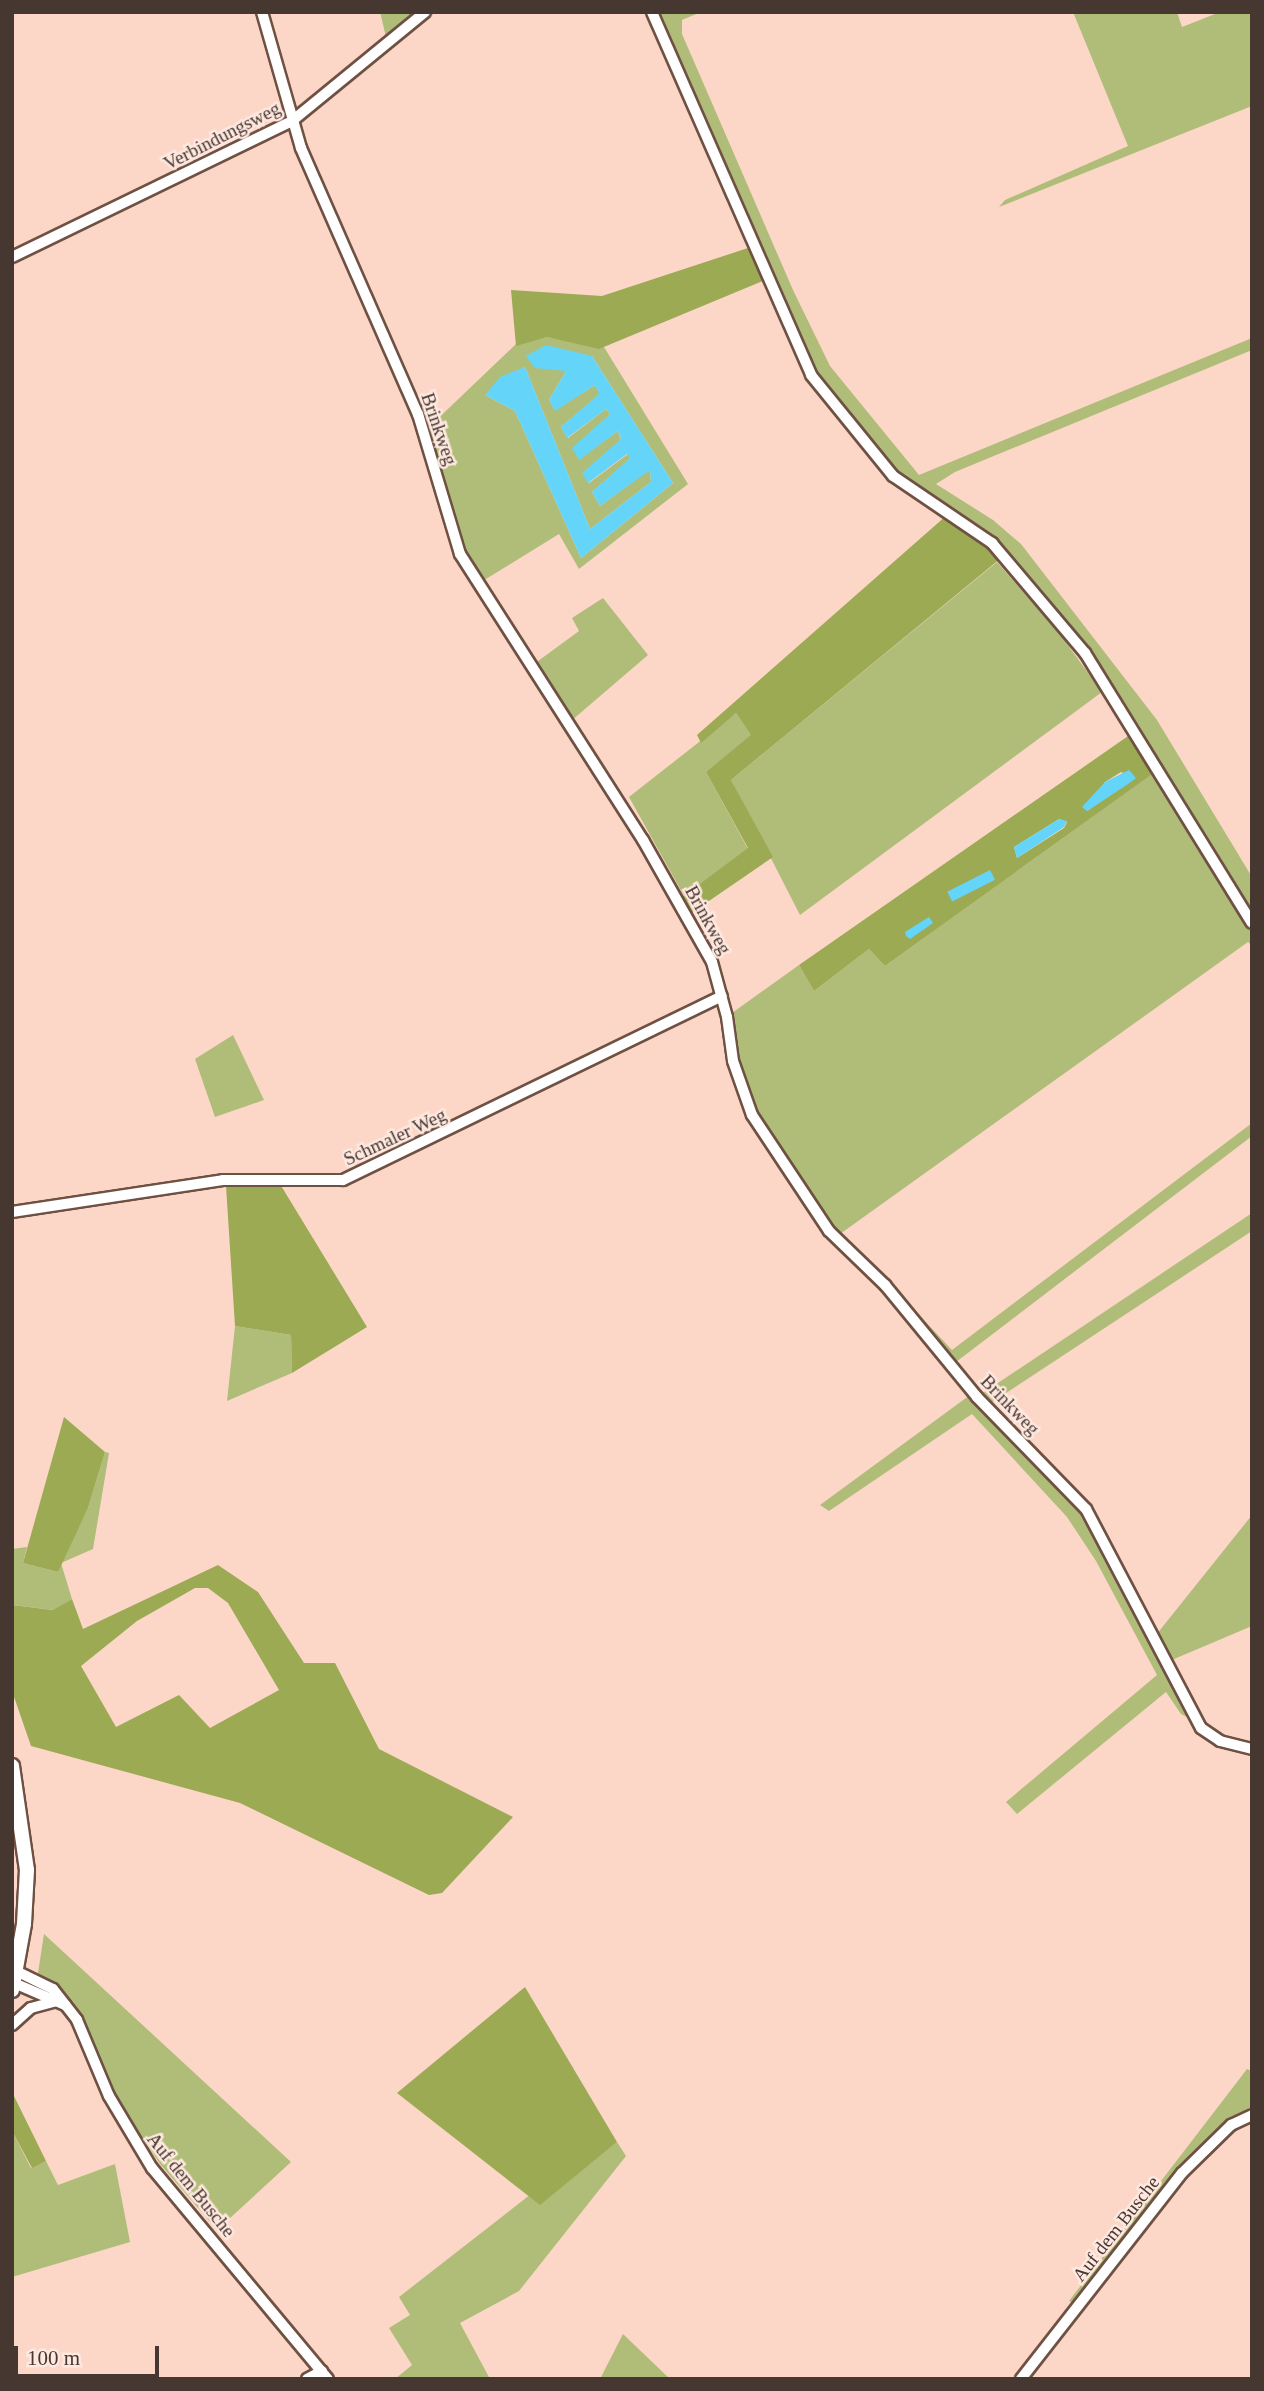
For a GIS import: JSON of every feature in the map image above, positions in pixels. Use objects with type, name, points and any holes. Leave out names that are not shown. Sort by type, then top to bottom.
[{"type":"main road","points":[[12,1766],[27,1870],[14,1981]]},
{"type":"street","name":"Brinkweg","points":[[262,12],[292,121],[316,186],[418,414],[460,554],[643,840],[712,962],[722,996],[733,1061],[752,1115],[807,1203],[829,1231],[885,1285],[977,1397],[1086,1509],[1201,1728],[1220,1741],[1252,1749]]},
{"type":"street","name":"Verbindungsweg","points":[[12,257],[292,121],[425,12]]},
{"type":"street","points":[[652,12],[811,375],[893,476],[992,543],[1085,653],[1252,923]]},
{"type":"street","name":"Schmaler Weg","points":[[12,1212],[223,1180],[344,1180],[722,996]]},
{"type":"street","points":[[14,1981],[60,2004]]},
{"type":"street","points":[[12,2025],[31,2008],[60,2004]]},
{"type":"street","name":"Auf dem Busche","points":[[60,2004],[77,2020],[131,2137],[152,2168],[325,2375]]},
{"type":"street","name":"Auf dem Busche","points":[[1021,2379],[1182,2173],[1231,2125],[1252,2115]]},
{"type":"street","points":[[307,2379],[325,2375]]},
{"type":"green space","points":[[380,12],[416,12],[386,37]]},
{"type":"green space","points":[[656,12],[701,12],[682,20],[682,34],[793,290],[830,366],[919,475],[1252,338],[1252,350],[955,472],[936,484],[993,520],[1021,544],[1157,720],[1252,877],[1252,916],[1097,664],[982,527],[896,473],[814,374]]},
{"type":"green space","points":[[1073,12],[1177,12],[1182,27],[1220,12],[1252,12],[1252,106],[999,207],[1005,200],[1128,146]]},
{"type":"green space","points":[[751,247],[765,280],[599,349],[547,337],[516,346],[511,290],[602,296]]},
{"type":"green space","points":[[547,337],[604,347],[688,484],[579,569],[559,534],[481,582],[456,531],[428,428],[516,344]],"holes":[[[592,356],[673,483],[581,558],[515,411],[485,395],[525,367],[590,529],[651,482],[650,469],[600,506],[592,492],[631,459],[628,454],[589,483],[583,473],[621,440],[618,431],[579,459],[610,414],[606,409],[568,438],[561,427],[600,394],[595,385],[555,410],[549,400],[566,371]]]},
{"type":"green space","points":[[947,515],[1001,558],[731,780],[773,857],[690,914],[681,898],[748,848],[706,772],[751,735],[736,713],[701,743],[697,735]]},
{"type":"green space","points":[[997,562],[1059,633],[1102,692],[800,915],[731,780]]},
{"type":"green space","points":[[603,598],[648,655],[571,721],[534,664],[579,631],[572,618]]},
{"type":"green space","points":[[736,713],[752,736],[706,772],[748,849],[684,896],[629,797]]},
{"type":"green space","points":[[1131,734],[1155,772],[885,966],[869,949],[814,991],[799,965]],"holes":[[[1121,772],[1135,778],[1087,811],[1105,782]],[[1059,819],[1067,822],[1064,828],[1017,858],[1014,847]]]},
{"type":"green space","points":[[1153,773],[1252,933],[1252,946],[1248,942],[840,1234],[756,1112],[744,1085],[732,1013],[799,965],[814,991],[869,949],[885,966]]},
{"type":"green space","points":[[233,1035],[264,1100],[215,1117],[195,1059]]},
{"type":"green space","points":[[1252,1123],[1252,1136],[956,1362],[907,1309],[908,1303],[952,1350]]},
{"type":"green space","points":[[280,1184],[367,1327],[292,1373],[291,1335],[235,1326],[226,1186]]},
{"type":"green space","points":[[1252,1213],[1252,1231],[991,1403],[983,1393]]},
{"type":"green space","points":[[235,1326],[291,1335],[292,1373],[227,1401]]},
{"type":"green space","points":[[970,1395],[1090,1521],[1188,1709],[1187,1717],[1181,1714],[1166,1692],[1017,1814],[1006,1802],[1157,1675],[1096,1561],[1067,1517],[972,1414],[829,1511],[820,1505]]},
{"type":"green space","points":[[64,1417],[105,1452],[88,1508],[58,1572],[23,1563]]},
{"type":"green space","points":[[105,1452],[109,1453],[93,1549],[61,1563],[88,1508]]},
{"type":"green space","points":[[1252,1515],[1252,1626],[1167,1662],[1156,1635]]},
{"type":"green space","points":[[27,1547],[23,1563],[58,1572],[61,1563],[72,1599],[54,1610],[12,1605],[12,1549]]},
{"type":"green space","points":[[218,1565],[258,1592],[304,1663],[335,1663],[379,1749],[513,1817],[442,1893],[429,1895],[240,1803],[31,1746],[12,1691],[12,1605],[53,1610],[72,1599],[83,1629]],"holes":[[[195,1588],[208,1588],[228,1603],[279,1690],[210,1728],[179,1695],[116,1727],[81,1666],[137,1621]]]},
{"type":"green space","points":[[44,1934],[291,2162],[217,2230],[160,2164],[116,2098],[81,2017],[38,1973]]},
{"type":"green space","points":[[525,1987],[617,2142],[540,2205],[397,2093]]},
{"type":"green space","points":[[1247,2069],[1252,2071],[1252,2109],[1228,2122],[1179,2169],[1074,2304],[1069,2301]]},
{"type":"green space","points":[[12,2092],[46,2161],[32,2168],[12,2131]]},
{"type":"green space","points":[[12,2131],[31,2168],[46,2161],[58,2185],[115,2164],[130,2242],[12,2277]]},
{"type":"green space","points":[[617,2142],[626,2156],[519,2291],[460,2323],[490,2379],[395,2379],[412,2365],[389,2328],[410,2315],[399,2297],[531,2194],[540,2204]]},
{"type":"green space","points":[[623,2334],[670,2379],[600,2379]]},
{"type":"water","points":[[546,345],[592,356],[673,483],[581,558],[515,411],[485,395],[500,377],[525,367],[590,529],[651,482],[650,470],[600,506],[592,492],[630,458],[627,454],[588,483],[582,473],[621,439],[618,431],[579,460],[572,448],[610,414],[606,409],[567,438],[561,427],[599,394],[595,385],[555,411],[549,400],[566,371],[535,368],[526,356]]},
{"type":"water","points":[[1129,770],[1136,778],[1087,811],[1082,807],[1105,782]]},
{"type":"water","points":[[1059,819],[1067,821],[1064,827],[1017,858],[1014,847]]},
{"type":"water","points":[[990,870],[995,880],[952,902],[947,892]]},
{"type":"water","points":[[929,917],[933,923],[910,939],[906,936],[905,932]]}]
